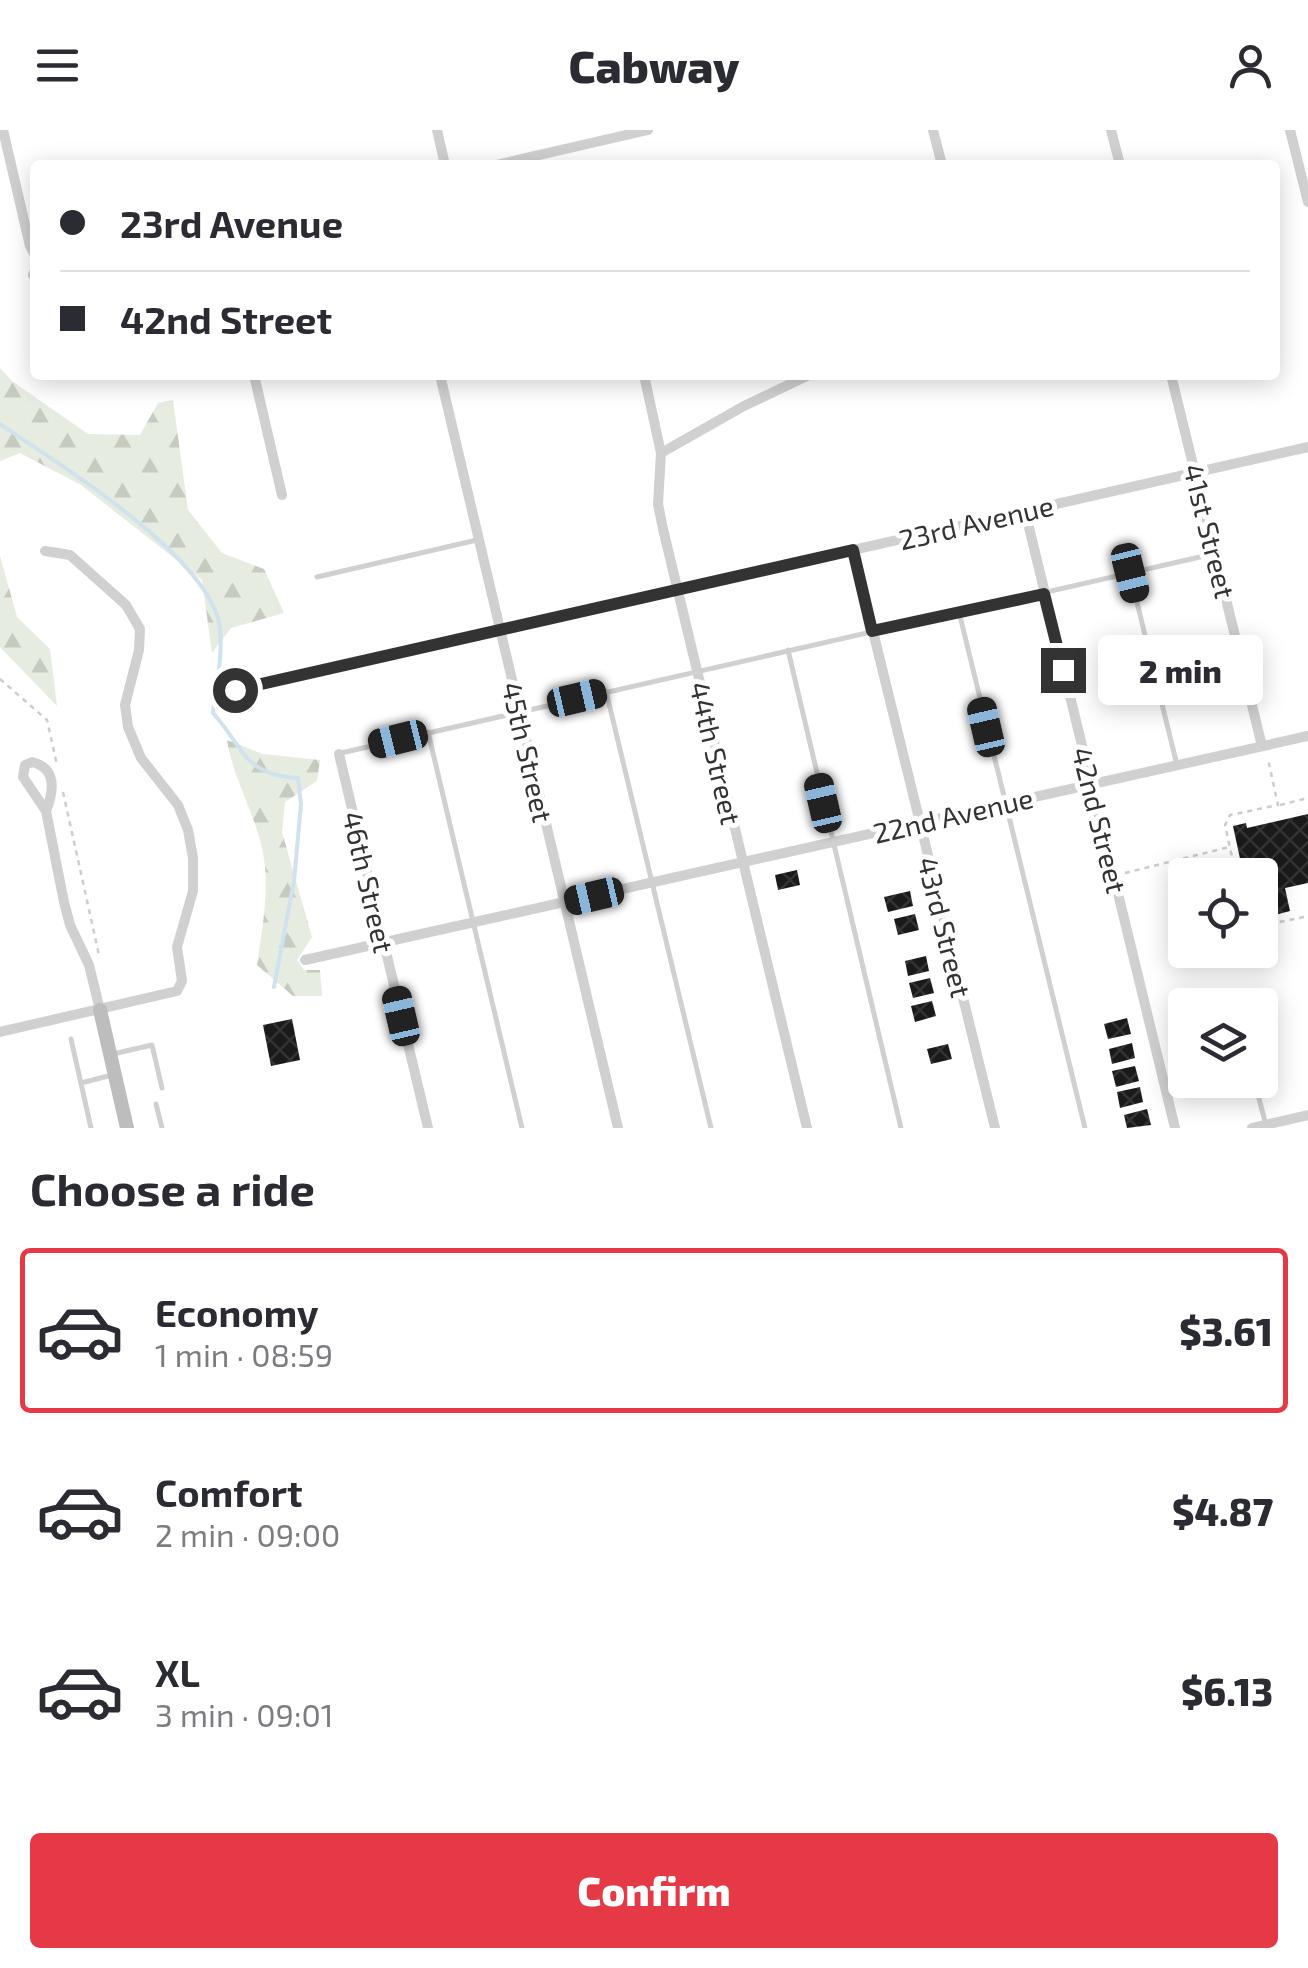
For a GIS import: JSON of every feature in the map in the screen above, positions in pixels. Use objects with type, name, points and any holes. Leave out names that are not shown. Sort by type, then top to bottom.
[{"type":"street","points":[[3,130],[30,246]]},
{"type":"street","points":[[437,130],[444,160]]},
{"type":"street","points":[[934,130],[941,160]]},
{"type":"street","points":[[1111,130],[1119,160]]},
{"type":"street","points":[[1290,130],[1308,202]]},
{"type":"street","points":[[517,160],[641,131]]},
{"type":"street","points":[[255,380],[282,496]]},
{"type":"street","name":"45th Street","points":[[441,380],[618,1128]]},
{"type":"street","name":"44th Street","points":[[645,380],[661,453],[658,504],[806,1128]]},
{"type":"street","points":[[661,453],[799,380]]},
{"type":"street","name":"41st Street","points":[[1172,380],[1261,746]]},
{"type":"street","name":"23rd Avenue","points":[[235,690],[1308,447]]},
{"type":"street","name":"42nd Street","points":[[1026,511],[1175,1128]]},
{"type":"street","name":"43rd Street","points":[[853,550],[995,1128]]},
{"type":"street","points":[[0,1032],[167,994],[181,987],[177,947],[192,890],[193,858],[188,830],[178,805],[141,758],[128,728],[125,706],[140,650],[140,630],[133,612],[70,555],[45,551]]},
{"type":"street","name":"22nd Avenue","points":[[305,960],[1308,736]]},
{"type":"street","name":"46th Street","points":[[338,754],[428,1128]]},
{"type":"street","points":[[46,811],[67,913],[89,965],[127,1128]]},
{"type":"street","points":[[1252,1128],[1308,1115]]},
{"type":"lane","points":[[316,577],[477,540]]},
{"type":"lane","points":[[338,754],[1216,554]]},
{"type":"lane","points":[[1130,573],[1177,765]]},
{"type":"lane","points":[[959,612],[1085,1128]]},
{"type":"lane","points":[[788,650],[900,1128]]},
{"type":"lane","points":[[606,691],[711,1128]]},
{"type":"lane","points":[[428,732],[522,1128]]},
{"type":"lane","points":[[71,1039],[92,1128]]},
{"type":"lane","points":[[110,1055],[152,1045],[162,1088]]},
{"type":"lane","points":[[81,1083],[114,1074]]},
{"type":"lane","points":[[1259,1098],[1266,1126]]},
{"type":"lane","points":[[156,1104],[162,1128]]},
{"type":"path","points":[[0,679],[47,720],[100,952],[97,962],[89,965]]},
{"type":"path","points":[[1261,746],[1267,754],[1278,805]]},
{"type":"path","points":[[1232,858],[1225,825],[1230,815],[1308,798]]},
{"type":"path","points":[[1113,875],[1230,847]]},
{"type":"path","points":[[1278,922],[1304,917]]},
{"type":"green space","points":[[0,368],[12,381],[88,434],[140,435],[158,403],[173,400],[188,510],[222,553],[264,569],[284,613],[231,628],[212,653],[202,580],[81,485],[20,453],[0,461]]},
{"type":"green space","points":[[0,556],[17,617],[50,649],[57,706],[0,647]]},
{"type":"green space","points":[[227,740],[263,754],[320,760],[317,781],[285,802],[282,832],[312,937],[297,960],[304,970],[320,970],[322,996],[293,996],[257,965],[265,867],[260,839]]},
{"type":"building","points":[[1308,814],[1308,883],[1285,888],[1290,911],[1278,914],[1278,858],[1240,858],[1233,826],[1246,823],[1247,828]]},
{"type":"building","points":[[797,870],[800,885],[778,890],[775,875]]},
{"type":"building","points":[[910,891],[913,906],[888,912],[884,897]]},
{"type":"building","points":[[915,914],[919,930],[898,935],[894,919]]},
{"type":"building","points":[[926,956],[929,971],[908,976],[905,961]]},
{"type":"building","points":[[930,978],[934,993],[913,998],[909,983]]},
{"type":"building","points":[[932,1001],[936,1016],[915,1022],[911,1006]]},
{"type":"building","points":[[1127,1018],[1131,1034],[1108,1039],[1104,1024]]},
{"type":"building","points":[[292,1019],[300,1060],[271,1066],[263,1025]]},
{"type":"building","points":[[1132,1043],[1135,1058],[1112,1064],[1109,1049]]},
{"type":"building","points":[[948,1044],[952,1059],[931,1064],[927,1049]]},
{"type":"building","points":[[1135,1066],[1139,1081],[1116,1087],[1112,1071]]},
{"type":"building","points":[[1140,1087],[1143,1102],[1120,1108],[1117,1092]]},
{"type":"building","points":[[1147,1109],[1151,1125],[1127,1128],[1124,1115]]},
{"type":"waterway","points":[[0,424],[129,514],[191,572],[211,601],[220,629],[213,713],[256,766],[266,772],[298,778],[301,804],[294,881],[274,987]]},
{"type":"route","points":[[235,690],[853,550],[872,631],[1044,594],[1063,670]]}]
